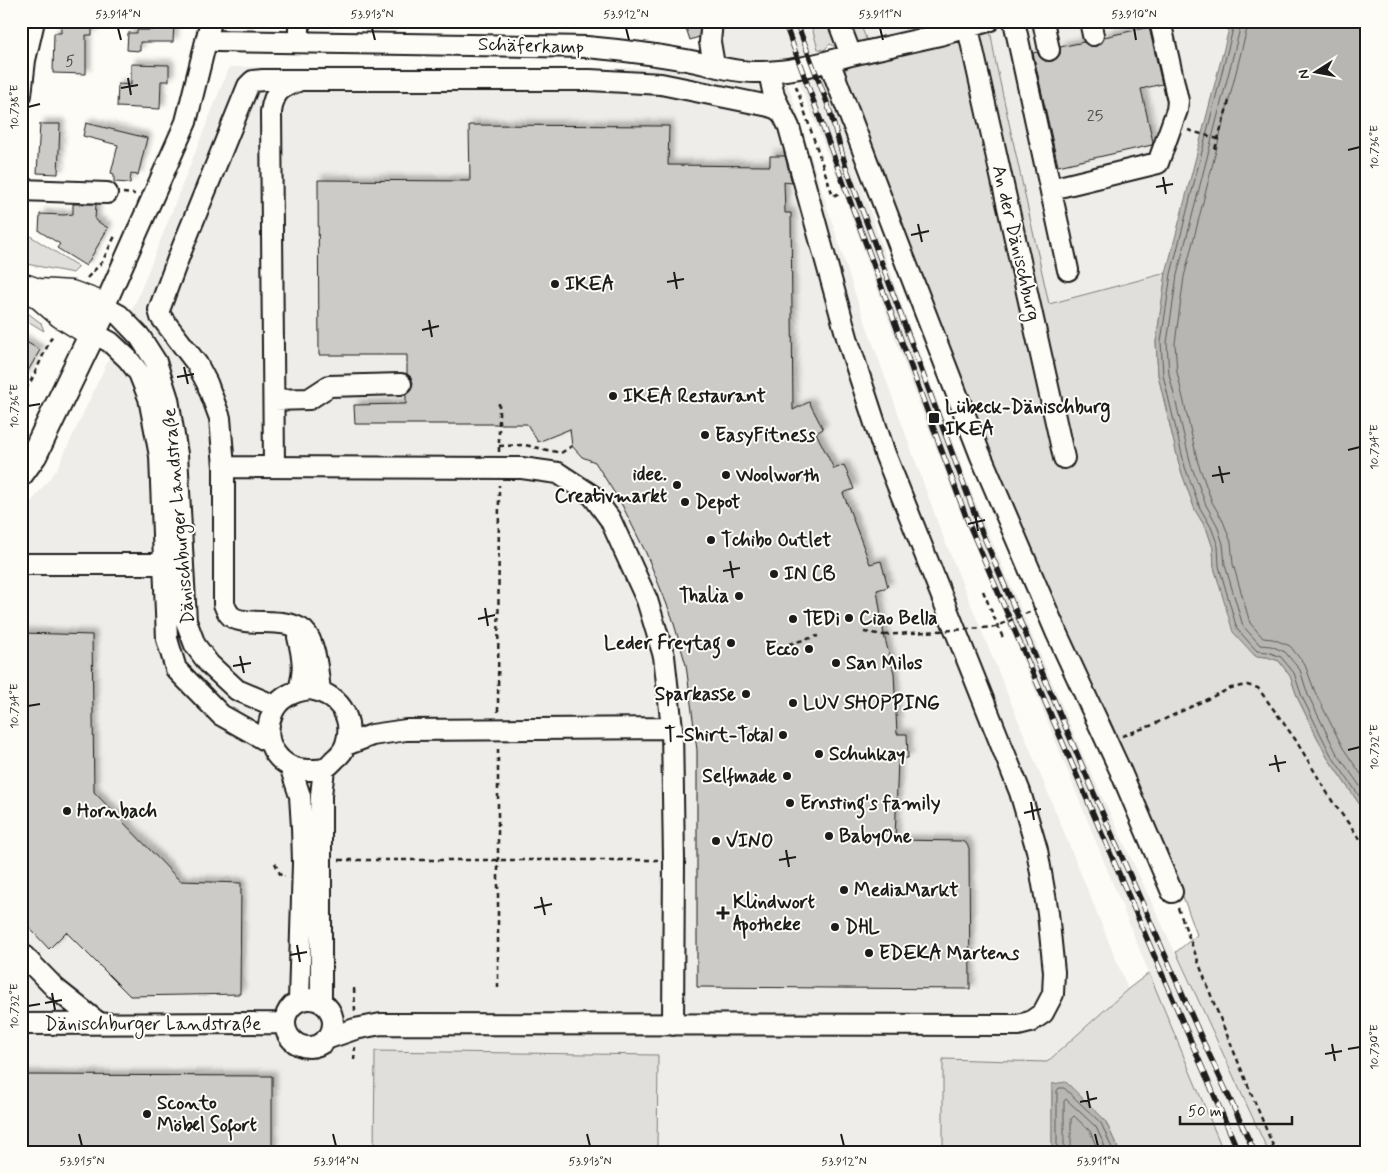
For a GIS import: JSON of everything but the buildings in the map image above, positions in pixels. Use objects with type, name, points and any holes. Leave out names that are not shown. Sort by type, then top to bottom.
[{"type":"highway","points":[[30,290],[66,305],[104,307]]},
{"type":"highway","points":[[66,305],[93,333]]},
{"type":"main road","points":[[21,473],[34,455],[104,307]]},
{"type":"street","points":[[21,96],[25,60],[34,21]]},
{"type":"street","points":[[299,21],[299,42]]},
{"type":"street","points":[[712,21],[710,42],[714,66]]},
{"type":"street","points":[[838,21],[852,55],[968,28],[989,21]]},
{"type":"street","points":[[1014,21],[1068,270]]},
{"type":"street","points":[[1043,21],[1049,50]]},
{"type":"street","points":[[1050,189],[1158,163],[1178,110],[1178,101],[1160,21]]},
{"type":"street","name":"An der Dänischburg","points":[[968,28],[1064,458]]},
{"type":"street","points":[[104,307],[186,122],[209,30]]},
{"type":"street","name":"Schäferkamp","points":[[209,30],[216,41],[625,50],[751,72],[791,70],[852,55]]},
{"type":"street","points":[[829,61],[980,454],[1057,634],[1107,742],[1172,892]]},
{"type":"street","points":[[326,1039],[355,1029],[381,1024],[1018,1025],[1030,1022],[1043,1013],[1053,994],[1054,972],[1048,913],[1037,850],[1020,792],[885,454],[848,341],[789,128],[774,96],[769,72]]},
{"type":"street","points":[[320,691],[318,666],[305,632],[292,624],[241,621],[230,616],[224,604],[224,467],[220,418],[207,383],[197,364],[160,317],[159,310],[248,86],[253,80],[590,80],[661,84],[769,106],[781,112]]},
{"type":"street","points":[[274,466],[271,112],[273,97],[281,88],[298,81]]},
{"type":"street","points":[[21,190],[107,192]]},
{"type":"street","name":"Dänischburger Landstraße","points":[[104,307],[120,315],[140,337],[156,362],[168,399],[178,454],[173,564],[167,639],[176,669],[222,716],[269,742]]},
{"type":"street","name":"Dänischburger Landstraße","points":[[93,333],[110,342],[128,359],[139,372],[149,398],[160,456],[173,564],[186,621],[195,645],[209,664],[237,690],[275,706]]},
{"type":"street","points":[[274,400],[309,399],[329,386],[401,384]]},
{"type":"street","points":[[224,467],[522,468],[558,473],[593,496],[610,519],[648,600],[664,656],[672,728],[674,860],[673,1025]]},
{"type":"street","points":[[21,564],[173,564]]},
{"type":"street","points":[[292,624],[298,636],[302,656],[303,674],[298,690]]},
{"type":"street","points":[[310,689],[331,696],[342,707],[347,717],[348,732],[346,745],[339,756],[324,769],[305,770],[290,766],[281,760],[269,742],[268,724],[275,706],[282,698],[298,690],[310,689]]},
{"type":"street","points":[[347,717],[406,730]]},
{"type":"street","points":[[346,745],[372,735],[406,730],[672,728]]},
{"type":"street","points":[[290,766],[300,796],[302,827],[303,877],[299,1001]]},
{"type":"street","points":[[324,769],[321,795],[321,952],[326,1008],[333,1026],[321,1044],[310,1047],[301,1045],[293,1040],[288,1034],[285,1024],[286,1015],[291,1006],[299,1001],[309,999],[326,1008],[381,1024]]},
{"type":"street","points":[[302,827],[310,836],[322,837]]},
{"type":"street","points":[[302,922],[322,917]]},
{"type":"street","points":[[302,922],[306,944],[314,951],[321,952]]},
{"type":"street","points":[[21,953],[56,989],[100,1024]]},
{"type":"street","name":"Dänischburger Landstraße","points":[[21,1024],[285,1024]]},
{"type":"path","points":[[791,70],[833,196],[840,194]]},
{"type":"path","points":[[1214,149],[1229,101]]},
{"type":"path","points":[[1182,128],[1218,138]]},
{"type":"path","points":[[107,192],[136,194],[132,202]]},
{"type":"path","points":[[21,397],[32,379],[66,305],[102,262],[119,228]]},
{"type":"path","points":[[498,988],[499,403]]},
{"type":"path","points":[[499,446],[525,445],[561,453],[572,446]]},
{"type":"path","points":[[983,591],[1003,638]]},
{"type":"path","points":[[864,632],[884,635],[997,626],[1036,609]]},
{"type":"path","points":[[789,644],[818,636]]},
{"type":"path","points":[[1107,742],[1150,726],[1231,688],[1247,685],[1258,688],[1296,739],[1334,804],[1367,848]]},
{"type":"path","points":[[322,860],[674,860]]},
{"type":"path","points":[[276,862],[281,876],[303,877]]},
{"type":"path","points":[[1172,892],[1215,1006],[1276,1153]]},
{"type":"shaded area","points":[[704,21],[810,21],[823,68],[901,304],[971,492],[1085,760],[1269,1153],[1224,1153],[1014,638],[965,523],[912,385],[842,190],[790,59],[749,63],[723,58]]},
{"type":"shaded area","points":[[810,21],[859,21],[871,51],[990,29],[1049,304],[1166,273],[1156,342],[1158,375],[1180,468],[1195,510],[1207,530],[1213,548],[1214,567],[1224,599],[1255,656],[1279,661],[1290,676],[1298,699],[1327,757],[1367,815],[1367,1153],[1269,1153],[1176,952],[1197,935],[1165,847],[1110,720],[1087,688],[1004,500],[842,81],[851,55],[830,44],[824,50],[818,49]]},
{"type":"shaded area","points":[[859,21],[951,21],[868,44]]},
{"type":"shaded area","points":[[990,21],[1231,21],[1166,273],[1049,305],[996,64]]},
{"type":"shaded area","points":[[229,67],[659,68],[741,84],[787,81],[854,291],[940,529],[1128,989],[1047,1062],[943,1059],[943,1153],[657,1153],[658,1055],[375,1052],[374,1153],[21,1153],[21,515],[57,469],[138,297]]},
{"type":"shaded area","points":[[21,230],[79,267],[73,273],[21,263]]},
{"type":"shaded area","points":[[21,308],[41,323],[44,331],[21,317]]},
{"type":"shaded area","points":[[1149,973],[1224,1153],[1120,1153],[1105,1120],[1052,1084],[1052,1153],[943,1153],[943,1059],[1047,1062],[1128,989]]},
{"type":"shaded area","points":[[375,1051],[658,1055],[657,1153],[374,1153]]},
{"type":"water","points":[[1231,21],[1367,21],[1367,815],[1327,757],[1298,699],[1290,676],[1279,661],[1255,656],[1233,632],[1214,567],[1213,548],[1207,530],[1195,510],[1180,468],[1158,375],[1156,342],[1166,273]]},
{"type":"water","points":[[1066,1082],[1105,1120],[1120,1153],[1052,1153],[1052,1084]]},
{"type":"railway","points":[[784,21],[968,522],[1239,1153]]},
{"type":"railway","points":[[796,21],[828,105],[846,167],[980,528],[1099,805],[1202,1039],[1255,1153]]},
{"type":"place","name":"IKEA","points":[[555,284]]},
{"type":"place","name":"IKEA Restaurant","points":[[613,396]]},
{"type":"place","name":"Lübeck-Dänischburg IKEA","points":[[934,418]]},
{"type":"place","name":"EasyFitness","points":[[705,435]]},
{"type":"place","name":"Woolworth","points":[[726,475]]},
{"type":"place","name":"idee. Creativmarkt","points":[[677,485]]},
{"type":"place","name":"Depot","points":[[685,502]]},
{"type":"place","name":"Tchibo Outlet","points":[[711,540]]},
{"type":"place","name":"IN CB","points":[[774,574]]},
{"type":"place","name":"Thalia","points":[[739,596]]},
{"type":"place","name":"Ciao Bella","points":[[849,618]]},
{"type":"place","name":"TEDi","points":[[793,619]]},
{"type":"place","name":"Leder Freytag","points":[[731,643]]},
{"type":"place","name":"Ecco","points":[[809,649]]},
{"type":"place","name":"San Milos","points":[[836,663]]},
{"type":"place","name":"Sparkasse","points":[[746,694]]},
{"type":"place","name":"LUV SHOPPING","points":[[793,703]]},
{"type":"place","name":"T-Shirt-Total","points":[[783,735]]},
{"type":"place","name":"Schuhkay","points":[[819,754]]},
{"type":"place","name":"Selfmade","points":[[787,776]]},
{"type":"place","name":"Ernsting's family","points":[[790,803]]},
{"type":"place","name":"Hornbach","points":[[67,811]]},
{"type":"place","name":"BabyOne","points":[[829,836]]},
{"type":"place","name":"VINO","points":[[716,841]]},
{"type":"place","name":"MediaMarkt","points":[[844,890]]},
{"type":"place","name":"Klindwort Apotheke","points":[[723,913]]},
{"type":"place","name":"DHL","points":[[835,927]]},
{"type":"place","name":"EDEKA Martens","points":[[869,953]]},
{"type":"place","name":"Sconto Möbel Sofort","points":[[147,1114]]}]
